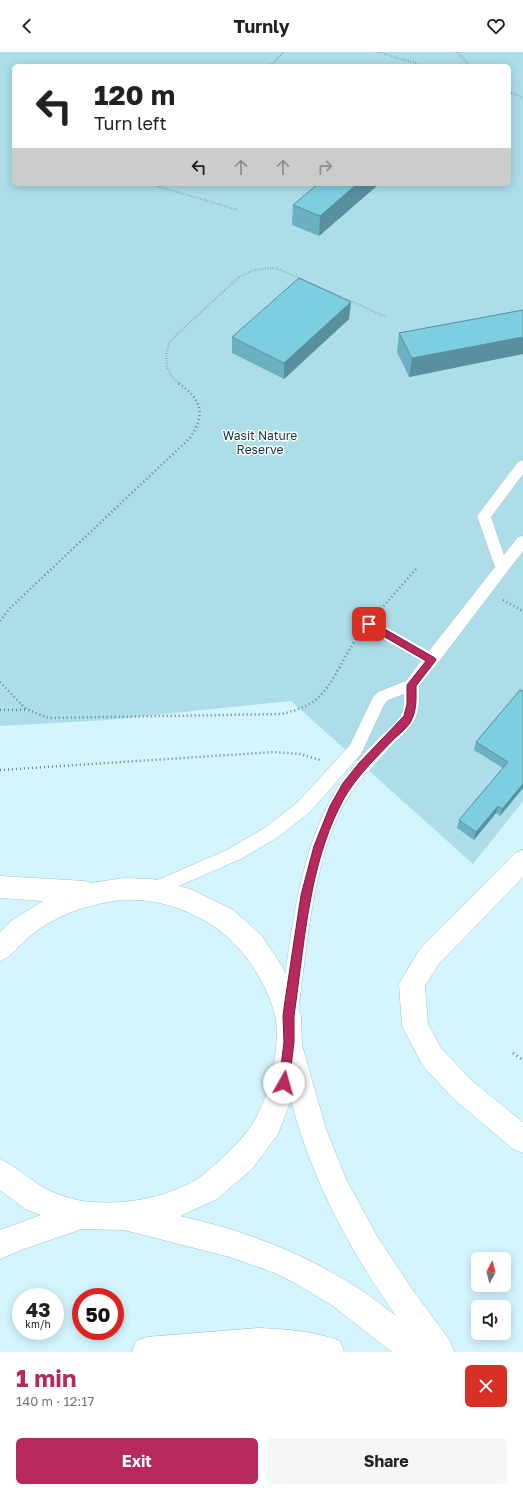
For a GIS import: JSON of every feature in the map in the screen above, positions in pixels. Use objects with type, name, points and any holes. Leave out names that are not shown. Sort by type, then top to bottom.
[{"type":"main road","points":[[523,861],[429,957],[412,984],[415,1026],[432,1057],[463,1090],[523,1139]]},
{"type":"main road","points":[[0,887],[96,893]]},
{"type":"main road","points":[[0,949],[20,929],[56,906],[96,893],[124,889],[152,890],[190,900],[224,918],[253,944],[274,977],[289,1029],[312,1129],[340,1197],[378,1264],[400,1298],[439,1352]]},
{"type":"main road","points":[[121,1217],[166,1208],[186,1199],[207,1189],[242,1160],[268,1124],[284,1083],[289,1029]]},
{"type":"main road","points":[[0,1173],[35,1199],[82,1215],[121,1217],[229,1243],[294,1267],[357,1303],[415,1352]]},
{"type":"main road","points":[[0,1245],[18,1237],[82,1215]]},
{"type":"main road","points":[[148,1352],[258,1343],[309,1347],[329,1352]]},
{"type":"lane","points":[[502,568],[484,516],[523,465]]},
{"type":"lane","points":[[152,890],[235,854],[272,832],[304,807],[356,749],[380,699],[383,696],[411,685],[432,660],[523,541]]},
{"type":"lane","points":[[369,624],[432,660]]},
{"type":"lane","points":[[289,1029],[306,895],[314,862],[340,795],[366,762],[408,718],[412,704],[411,685]]},
{"type":"lane","points":[[340,767],[354,777]]},
{"type":"path","points":[[272,64],[284,52]]},
{"type":"path","points":[[377,52],[419,64]]},
{"type":"path","points":[[457,52],[468,64]]},
{"type":"path","points":[[511,93],[523,97]]},
{"type":"path","points":[[157,186],[238,210]]},
{"type":"path","points":[[0,621],[10,608],[193,436],[200,419],[197,402],[193,394],[171,377],[167,369],[165,359],[166,350],[170,341],[239,277],[254,270],[272,268],[282,270],[386,317]]},
{"type":"path","points":[[0,682],[26,710],[36,716],[61,719],[282,714],[300,710],[314,703],[325,693],[349,650],[369,624],[417,568]]},
{"type":"path","points":[[0,710],[26,710]]},
{"type":"path","points":[[0,770],[285,751],[306,755],[340,767]]},
{"type":"path","points":[[513,1053],[523,1060]]},
{"type":"green space","name":"Wasit Nature Reserve","points":[[0,52],[523,52],[523,801],[473,864],[291,701],[107,720],[0,726]]},
{"type":"building","points":[[316,186],[355,186],[320,216],[293,205]]},
{"type":"building","points":[[299,278],[351,302],[284,363],[232,337]]},
{"type":"building","points":[[523,310],[523,337],[412,358],[399,333]]},
{"type":"building","points":[[520,690],[523,691],[523,784],[502,809],[498,806],[476,832],[459,820],[508,762],[476,742]]},
{"type":"route","points":[[284,1083],[289,1042],[288,1016],[306,895],[319,846],[340,795],[362,766],[408,718],[412,704],[411,685],[432,660],[369,624]]}]
